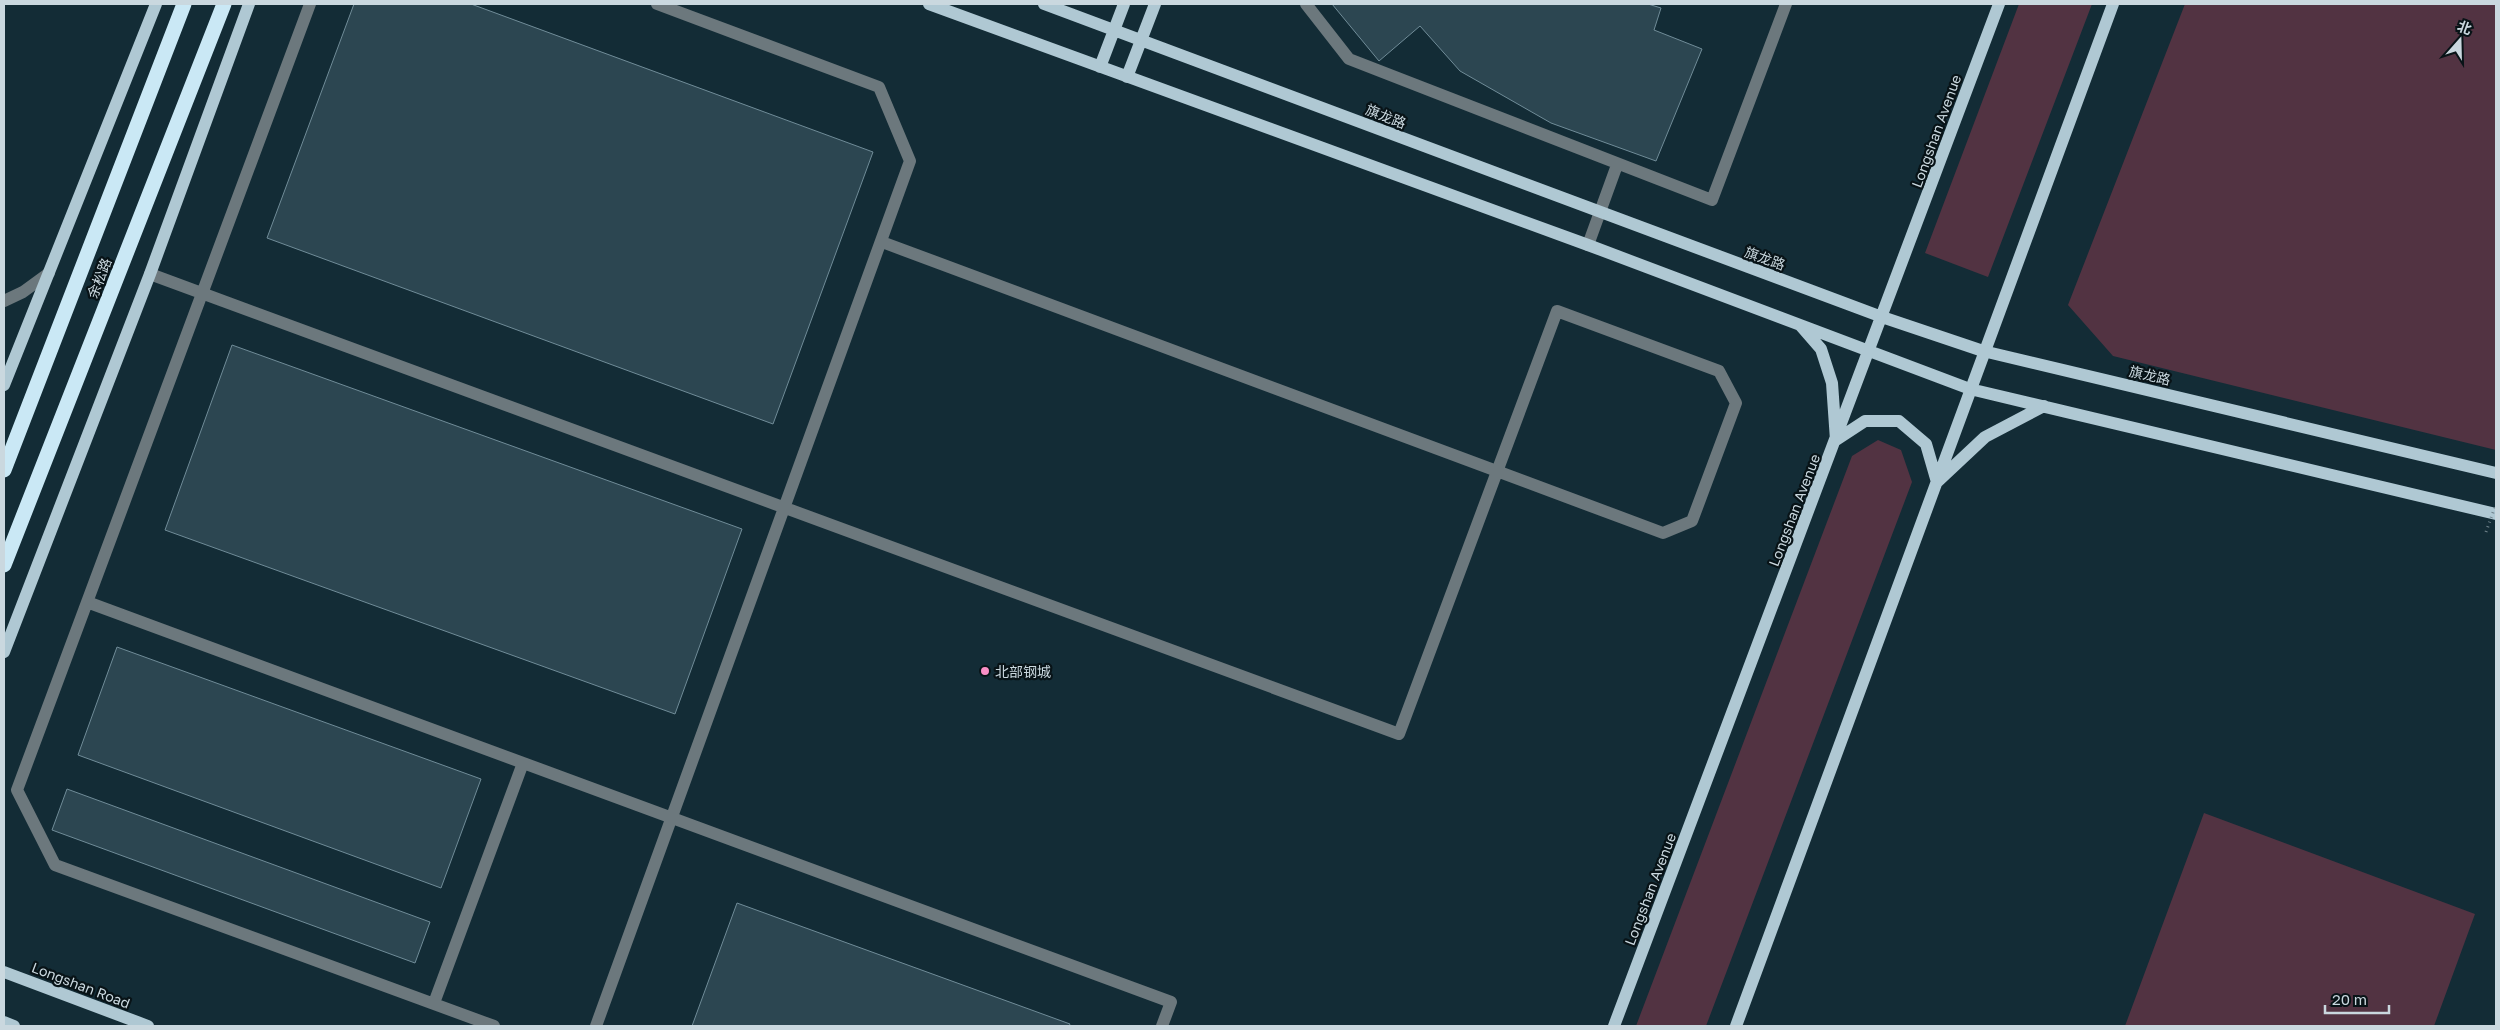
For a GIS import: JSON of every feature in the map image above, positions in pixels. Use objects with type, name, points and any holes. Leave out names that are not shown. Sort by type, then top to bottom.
[{"type":"highway","name":"余松路","points":[[4,470],[184,4]]},
{"type":"highway","name":"余松路","points":[[4,565],[224,4]]},
{"type":"main road","points":[[4,385],[156,4]]},
{"type":"main road","points":[[4,652],[150,274],[249,4]]},
{"type":"main road","points":[[929,4],[1588,245],[1970,389],[2496,514]]},
{"type":"main road","name":"旗龙路","points":[[1044,4],[1882,317],[1983,351],[2496,473]]},
{"type":"main road","points":[[1100,67],[1124,4]]},
{"type":"main road","points":[[1127,77],[1155,4]]},
{"type":"main road","name":"Longshan Avenue","points":[[1614,1026],[1870,351],[1999,4]]},
{"type":"main road","points":[[1736,1026],[1937,482],[1983,351],[2113,4]]},
{"type":"main road","points":[[1800,324],[1821,349],[1832,383],[1836,440],[1865,421],[1899,421],[1926,444],[1937,482]]},
{"type":"main road","points":[[1937,482],[1985,437],[2044,406]]},
{"type":"main road","name":"Longshan Road","points":[[4,972],[148,1026]]},
{"type":"main road","points":[[4,1022],[14,1026]]},
{"type":"street","points":[[310,4],[17,790],[56,866],[494,1026]]},
{"type":"street","points":[[596,1026],[910,161],[879,87],[657,4]]},
{"type":"street","points":[[1306,4],[1349,59],[1617,165],[1712,200],[1786,4]]},
{"type":"street","points":[[1588,245],[1617,165]]},
{"type":"street","points":[[150,274],[1399,734],[1497,470],[1557,311],[1719,371],[1736,403],[1692,521],[1663,533],[1497,470],[882,242]]},
{"type":"street","points":[[4,301],[23,292],[50,273]]},
{"type":"street","points":[[87,602],[1171,1002],[1162,1026]]},
{"type":"street","points":[[434,1003],[523,763]]},
{"type":"path","points":[[2486,532],[2496,504]]},
{"type":"shaded area","points":[[2019,4],[2092,4],[1988,277],[1925,253]]},
{"type":"shaded area","points":[[2185,4],[2496,4],[2496,450],[2113,356],[2068,305]]},
{"type":"shaded area","points":[[1878,440],[1901,450],[1912,482],[1706,1026],[1636,1026],[1852,456]]},
{"type":"shaded area","points":[[2204,813],[2475,914],[2434,1026],[2125,1026]]},
{"type":"building","points":[[354,4],[471,4],[873,152],[773,424],[267,238]]},
{"type":"building","points":[[1332,4],[1648,4],[1661,8],[1654,30],[1702,49],[1656,161],[1551,123],[1460,71],[1420,26],[1379,61]]},
{"type":"building","points":[[232,345],[742,529],[675,714],[165,530]]},
{"type":"building","points":[[117,647],[481,779],[441,888],[78,755]]},
{"type":"building","points":[[67,789],[430,922],[415,963],[52,830]]},
{"type":"building","points":[[737,903],[1070,1024],[1069,1026],[692,1026]]},
{"type":"place","name":"北部钢城","points":[[985,671]]}]
